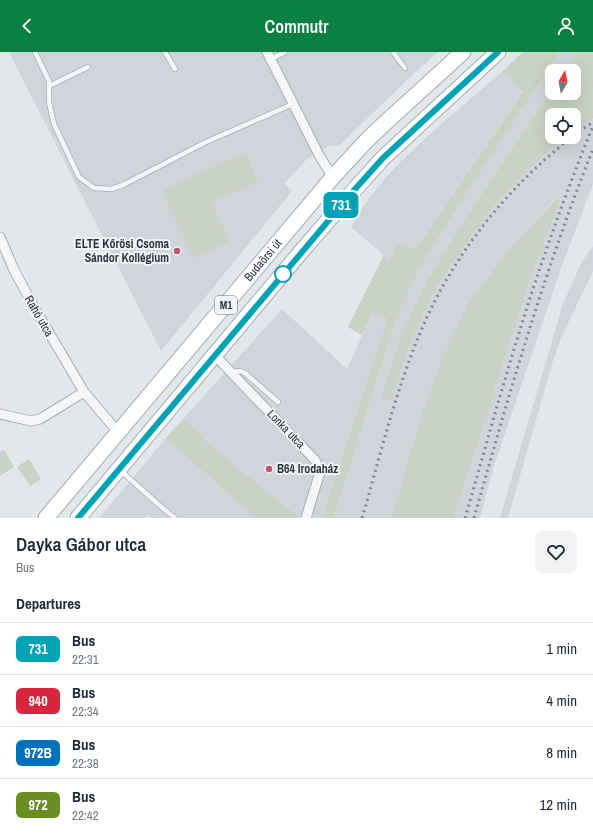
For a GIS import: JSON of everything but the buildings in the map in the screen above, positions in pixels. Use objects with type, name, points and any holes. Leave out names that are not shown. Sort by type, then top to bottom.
[{"type":"main road","name":"Budaörsi út","points":[[46,518],[333,177],[367,140],[463,52]]},
{"type":"main road","name":"Budaörsi út","points":[[78,518],[356,188],[383,158],[498,52]]},
{"type":"street","points":[[269,56],[320,157],[333,177]]},
{"type":"street","name":"Rahó utca","points":[[0,237],[14,270],[34,307],[84,392],[118,432]]},
{"type":"street","name":"Lonka utca","points":[[215,355],[315,460],[320,472],[306,518]]},
{"type":"street","points":[[0,414],[31,421],[40,420],[84,392]]},
{"type":"lane","points":[[35,52],[49,81],[49,102],[54,124],[79,177],[94,188],[111,189],[123,186],[206,142],[293,104]]},
{"type":"lane","points":[[165,52],[175,69]]},
{"type":"lane","points":[[269,56],[286,52]]},
{"type":"lane","points":[[393,52],[405,68]]},
{"type":"lane","points":[[48,86],[88,67]]},
{"type":"lane","points":[[230,372],[240,371],[245,373],[278,402]]},
{"type":"lane","points":[[119,469],[175,518]]},
{"type":"shaded area","name":"ELTE Kőrösi Csoma Sándor Kollégium","points":[[9,52],[438,52],[340,145],[329,146],[306,160],[284,184],[292,191],[161,351]]},
{"type":"shaded area","points":[[560,52],[576,52],[568,64],[552,64]]},
{"type":"shaded area","points":[[503,71],[523,90],[415,250],[390,260],[351,227],[362,208],[399,163],[441,124]]},
{"type":"shaded area","points":[[545,75],[545,98],[476,202],[428,278],[399,340],[381,396],[391,400],[409,346],[438,285],[488,213],[535,163],[557,144],[581,144],[581,127],[593,119],[593,184],[561,268],[494,466],[480,518],[454,518],[527,289],[550,229],[559,195],[508,250],[467,305],[440,364],[422,413],[391,518],[334,518],[394,324],[418,271],[466,194]]},
{"type":"shaded area","points":[[593,246],[593,271],[561,338],[553,361],[508,518],[500,518],[563,304],[581,263]]},
{"type":"shaded area","points":[[282,309],[347,369],[373,312],[387,319],[322,518],[150,518],[147,515],[145,518],[99,518],[166,438]]},
{"type":"green space","points":[[523,52],[560,52],[552,64],[545,64],[545,75],[466,194],[418,271],[394,324],[334,518],[322,518],[387,319],[373,312],[362,335],[348,327],[384,255],[390,260],[397,242],[415,250],[523,91],[503,71]]},
{"type":"green space","points":[[576,52],[593,52],[593,119],[581,127],[581,108],[545,108],[545,144],[557,144],[535,163],[488,213],[438,285],[409,346],[391,401],[381,397],[399,340],[428,278],[476,202],[545,98],[545,100],[581,100],[581,64],[568,64]]},
{"type":"green space","points":[[246,153],[258,182],[211,202],[230,241],[194,258],[162,191],[198,173]]},
{"type":"green space","points":[[560,195],[550,229],[527,289],[454,518],[391,518],[422,413],[440,364],[467,305],[508,250]]},
{"type":"green space","points":[[184,419],[207,443],[300,518],[256,518],[166,438]]},
{"type":"green space","points":[[4,450],[14,467],[0,476],[0,452]]},
{"type":"green space","points":[[29,459],[41,479],[30,486],[17,467]]},
{"type":"railway","points":[[581,130],[593,122]]},
{"type":"railway","points":[[465,518],[533,288],[593,126]]},
{"type":"railway","points":[[362,518],[404,376],[424,324],[439,293],[476,235],[498,208],[521,183],[564,144]]},
{"type":"railway","points":[[474,518],[514,378],[543,286],[593,149]]},
{"type":"bus line","name":"731","points":[[78,518],[300,253],[383,158],[498,52]]},
{"type":"place","name":"ELTE Kőrösi Csoma Sándor Kollégium","points":[[177,251]]},
{"type":"place","name":"B64 Irodaház","points":[[269,469]]}]
